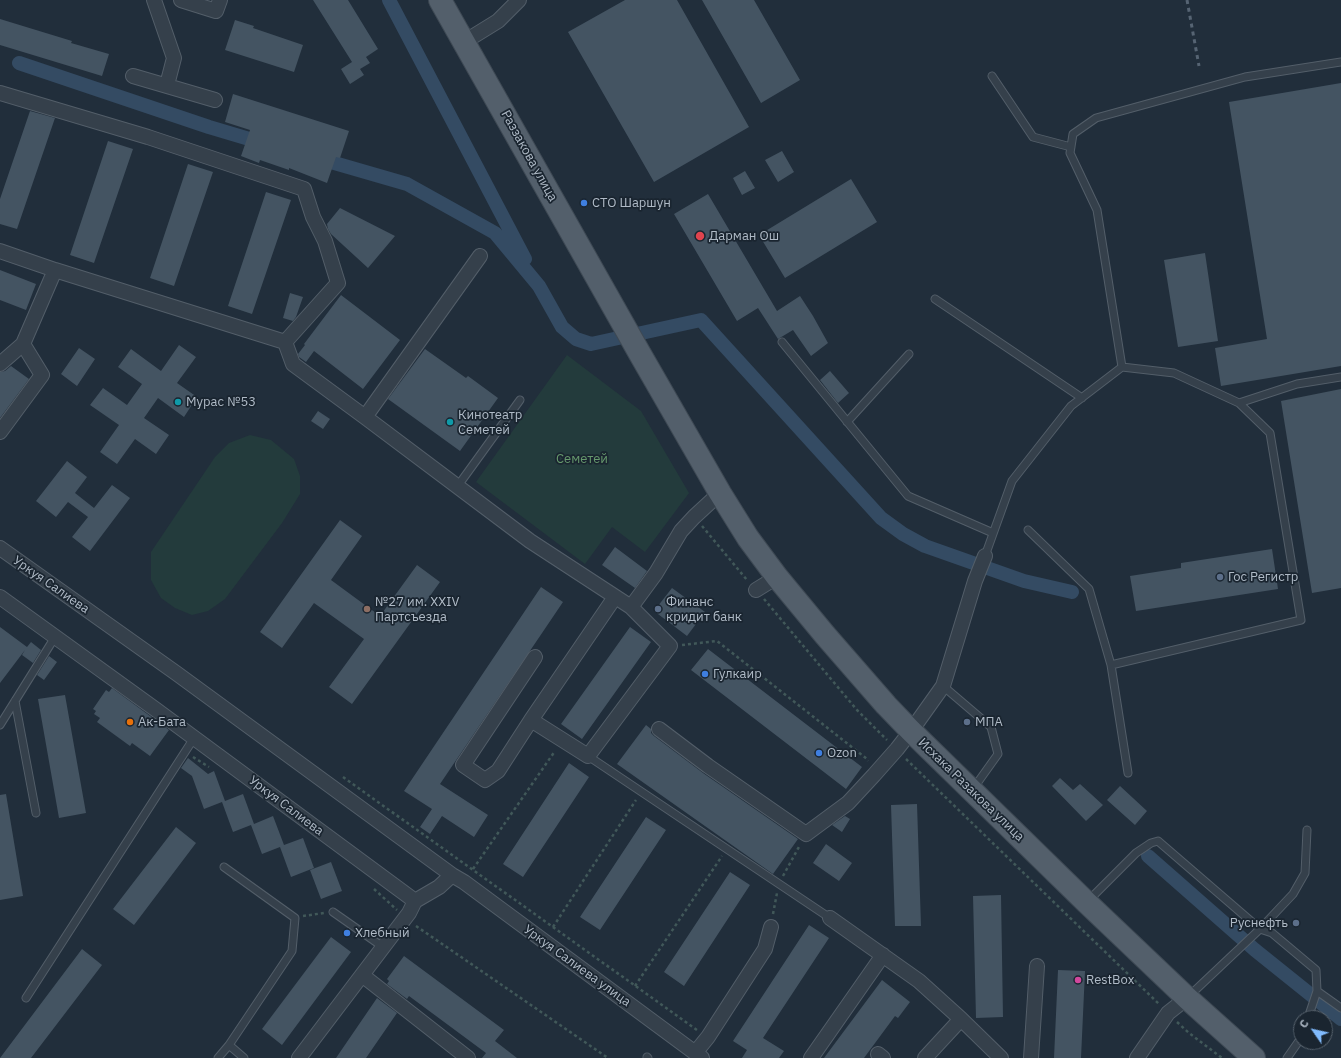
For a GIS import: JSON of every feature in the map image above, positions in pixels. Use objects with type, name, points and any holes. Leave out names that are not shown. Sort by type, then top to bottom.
[{"type":"main road","name":"Раззакова улица","points":[[440,0],[640,354]]},
{"type":"main road","name":"Исхака Разакова улица","points":[[640,354],[720,493],[748,538],[777,577],[886,705],[1086,902],[1187,998],[1254,1058]]},
{"type":"street","points":[[154,0],[174,58],[167,85]]},
{"type":"street","points":[[181,0],[216,11],[220,0]]},
{"type":"street","points":[[464,42],[498,21],[519,0]]},
{"type":"street","points":[[133,76],[215,100]]},
{"type":"street","points":[[0,93],[148,137],[304,189],[312,217],[325,241],[338,283],[284,342]]},
{"type":"street","points":[[0,251],[55,270],[284,342]]},
{"type":"street","points":[[365,416],[480,256]]},
{"type":"street","points":[[0,364],[23,344],[55,270]]},
{"type":"street","points":[[284,342],[293,364],[365,416],[530,541],[631,607],[670,646],[588,756],[531,720]]},
{"type":"street","points":[[0,432],[42,375],[23,344]]},
{"type":"street","points":[[631,607],[656,573],[681,531],[720,493]]},
{"type":"street","name":"Уркуя Салиева","points":[[0,548],[458,878]]},
{"type":"street","points":[[659,728],[708,766],[806,834],[848,803],[897,750],[942,686],[975,580],[985,556]]},
{"type":"street","points":[[756,590],[777,577]]},
{"type":"street","points":[[535,657],[463,765],[485,780],[498,771],[615,596]]},
{"type":"street","name":"Уркуя Салиева","points":[[0,597],[415,901]]},
{"type":"street","points":[[299,1058],[409,913],[415,901],[458,878]]},
{"type":"street","name":"Уркуя Салиева улица","points":[[458,878],[698,1055]]},
{"type":"street","points":[[830,918],[920,981],[961,1018],[1001,1058]]},
{"type":"street","points":[[698,1055],[708,1037],[765,950],[771,927]]},
{"type":"street","points":[[811,1058],[883,955]]},
{"type":"street","points":[[1031,1058],[1037,966]]},
{"type":"street","points":[[362,976],[468,1058]]},
{"type":"street","points":[[1138,1058],[1168,1013],[1187,998]]},
{"type":"street","points":[[925,1058],[961,1018]]},
{"type":"lane","points":[[1122,367],[1097,210],[1070,153],[1073,134],[1096,118],[1245,77],[1341,62]]},
{"type":"lane","points":[[992,76],[1033,137],[1071,147]]},
{"type":"lane","points":[[935,299],[1082,398]]},
{"type":"lane","points":[[782,342],[908,496],[993,533]]},
{"type":"lane","points":[[847,422],[909,354]]},
{"type":"lane","points":[[985,556],[1012,481],[1071,406],[1122,367],[1174,373],[1239,403],[1270,433],[1301,620],[1111,665]]},
{"type":"lane","points":[[1239,403],[1297,384],[1341,378]]},
{"type":"lane","points":[[457,487],[520,400]]},
{"type":"lane","points":[[1028,530],[1089,589],[1111,665],[1128,773]]},
{"type":"lane","points":[[0,725],[55,637]]},
{"type":"lane","points":[[942,686],[991,727],[998,754],[972,791]]},
{"type":"lane","points":[[15,701],[36,813]]},
{"type":"lane","points":[[26,998],[194,738]]},
{"type":"lane","points":[[588,756],[830,918]]},
{"type":"lane","points":[[1187,998],[1257,932],[1293,894],[1305,873],[1307,830]]},
{"type":"lane","points":[[1086,902],[1136,853],[1151,842],[1158,841],[1257,932],[1272,933],[1316,970],[1316,994],[1310,1010]]},
{"type":"lane","points":[[218,1058],[229,1045],[292,951],[295,918],[224,867]]},
{"type":"lane","points":[[333,912],[383,947]]},
{"type":"lane","points":[[1316,994],[1341,1008]]},
{"type":"lane","points":[[229,1045],[244,1058]]},
{"type":"lane","points":[[1287,1058],[1293,1049]]},
{"type":"path","points":[[670,646],[717,641],[867,758]]},
{"type":"path","points":[[458,878],[473,869],[562,740]]},
{"type":"path","points":[[339,774],[634,986],[708,1037]]},
{"type":"path","points":[[553,927],[641,792]]},
{"type":"path","points":[[634,986],[726,849]]},
{"type":"path","points":[[295,918],[333,912]]},
{"type":"green space","name":"Семетей","points":[[567,355],[641,411],[689,493],[645,552],[612,527],[585,564],[476,482]]},
{"type":"green space","points":[[250,435],[271,440],[294,459],[300,476],[300,494],[282,523],[225,599],[208,611],[192,615],[175,608],[161,598],[151,580],[151,552],[215,457],[229,443]]},
{"type":"building","points":[[313,0],[348,0],[378,49],[366,57],[370,63],[360,69],[364,75],[350,84],[341,69],[352,62]]},
{"type":"building","points":[[625,0],[677,0],[749,127],[654,182],[568,32]]},
{"type":"building","points":[[702,0],[754,0],[800,80],[761,103]]},
{"type":"building","points":[[0,19],[109,54],[102,76],[0,45]]},
{"type":"building","points":[[235,20],[254,26],[253,28],[303,45],[294,72],[225,50]]},
{"type":"building","points":[[1341,83],[1341,366],[1221,386],[1215,348],[1267,339],[1229,102]]},
{"type":"building","points":[[233,94],[349,131],[340,158],[336,157],[327,183],[289,168],[289,170],[260,160],[259,163],[241,156],[250,130],[225,122]]},
{"type":"building","points":[[30,111],[55,118],[17,229],[0,224],[0,199]]},
{"type":"building","points":[[108,141],[133,149],[94,263],[70,255]]},
{"type":"building","points":[[782,151],[794,172],[778,182],[765,160]]},
{"type":"building","points":[[188,164],[213,172],[174,286],[150,278]]},
{"type":"building","points":[[745,171],[755,188],[742,195],[733,178]]},
{"type":"building","points":[[851,179],[877,222],[785,278],[759,235]]},
{"type":"building","points":[[266,192],[291,200],[252,314],[228,306]]},
{"type":"building","points":[[708,194],[777,311],[800,296],[813,316],[828,343],[811,356],[793,330],[778,339],[758,308],[737,321],[674,214]]},
{"type":"building","points":[[340,208],[395,236],[368,268],[331,234],[328,229],[327,224]]},
{"type":"building","points":[[1205,253],[1218,341],[1178,347],[1164,260]]},
{"type":"building","points":[[0,270],[36,284],[26,310],[0,300]]},
{"type":"building","points":[[290,293],[303,297],[296,317],[293,321],[283,318]]},
{"type":"building","points":[[341,295],[400,340],[363,389],[314,351],[306,362],[299,357],[298,354]]},
{"type":"building","name":"Мурас №53","points":[[179,345],[196,357],[177,383],[197,397],[184,417],[158,398],[144,418],[169,435],[156,454],[135,439],[117,464],[100,452],[119,425],[90,405],[103,388],[127,405],[142,384],[118,367],[131,349],[161,371]]},
{"type":"building","points":[[79,348],[95,359],[77,386],[61,374]]},
{"type":"building","name":"Кинотеатр Семетей","points":[[425,349],[466,378],[468,376],[498,398],[460,451],[388,399]]},
{"type":"building","points":[[11,366],[29,379],[0,418],[0,372],[5,371]]},
{"type":"building","points":[[830,371],[849,393],[838,403],[820,380]]},
{"type":"building","points":[[1341,389],[1341,588],[1312,593],[1281,401]]},
{"type":"building","points":[[318,411],[330,419],[323,429],[311,421]]},
{"type":"building","points":[[67,461],[87,477],[75,493],[94,508],[112,485],[130,498],[90,551],[72,537],[88,517],[68,502],[56,517],[36,501]]},
{"type":"building","points":[[340,520],[362,536],[331,580],[380,616],[417,565],[440,582],[352,704],[329,687],[364,639],[314,603],[282,648],[260,632]]},
{"type":"building","points":[[615,547],[647,571],[635,588],[602,565]]},
{"type":"building","points":[[1272,549],[1278,589],[1136,611],[1130,576],[1181,568],[1181,563]]},
{"type":"building","points":[[541,587],[563,602],[440,784],[488,815],[474,837],[442,816],[430,834],[420,827],[432,809],[404,791]]},
{"type":"building","points":[[672,588],[705,612],[687,636],[654,611]]},
{"type":"building","points":[[0,627],[27,647],[31,642],[41,650],[33,663],[22,655],[25,650],[0,683]]},
{"type":"building","points":[[630,627],[651,642],[582,739],[561,724]]},
{"type":"building","points":[[708,649],[862,767],[846,789],[691,670]]},
{"type":"building","points":[[49,656],[57,662],[44,680],[37,675]]},
{"type":"building","points":[[112,688],[169,730],[150,756],[132,743],[130,746],[97,722],[100,718],[94,714],[96,711],[93,709],[106,690],[109,692]]},
{"type":"building","points":[[65,695],[86,813],[59,818],[38,699]]},
{"type":"building","points":[[646,725],[651,729],[651,733],[654,736],[703,773],[798,839],[773,874],[617,764]]},
{"type":"building","points":[[188,758],[208,774],[214,771],[225,801],[243,794],[254,824],[273,816],[284,845],[303,838],[314,868],[291,877],[280,847],[262,854],[251,825],[233,832],[222,802],[204,809],[192,776],[181,768]]},
{"type":"building","points":[[569,763],[589,777],[523,877],[503,864]]},
{"type":"building","points":[[1060,778],[1073,790],[1080,784],[1103,805],[1086,821],[1052,786]]},
{"type":"building","points":[[1120,786],[1147,811],[1135,825],[1107,800]]},
{"type":"building","points":[[6,794],[23,896],[0,900],[0,795]]},
{"type":"building","points":[[917,804],[921,926],[895,926],[891,805]]},
{"type":"building","points":[[845,816],[850,819],[842,832],[832,825]]},
{"type":"building","points":[[646,817],[666,830],[600,930],[580,917]]},
{"type":"building","points":[[176,827],[196,843],[134,925],[113,909]]},
{"type":"building","points":[[826,844],[852,863],[839,881],[813,863]]},
{"type":"building","points":[[331,862],[342,891],[321,899],[310,870]]},
{"type":"building","points":[[730,872],[750,885],[684,986],[664,972]]},
{"type":"building","points":[[1001,895],[1003,1017],[976,1018],[973,896]]},
{"type":"building","points":[[809,925],[829,938],[763,1038],[784,1051],[779,1058],[742,1058],[747,1050],[733,1041]]},
{"type":"building","points":[[331,937],[351,952],[282,1045],[262,1029]]},
{"type":"building","points":[[82,949],[102,965],[31,1058],[0,1058]]},
{"type":"building","points":[[404,956],[504,1030],[495,1041],[517,1058],[482,1058],[486,1053],[409,996],[407,999],[387,984],[389,981],[387,979]]},
{"type":"building","points":[[1058,970],[1085,971],[1081,1058],[1054,1058]]},
{"type":"building","points":[[882,980],[910,1002],[898,1018],[895,1016],[864,1058],[824,1058]]},
{"type":"building","points":[[377,998],[397,1013],[366,1058],[336,1058]]},
{"type":"waterway","points":[[389,0],[525,259]]},
{"type":"waterway","points":[[19,63],[209,127],[266,144]]},
{"type":"waterway","points":[[317,158],[407,184],[495,233],[539,286],[562,327],[576,339],[591,344],[701,320],[881,518],[903,534],[925,546],[1024,581],[1072,592]]},
{"type":"waterway","points":[[1148,856],[1255,950],[1341,1019]]},
{"type":"railway","points":[[1187,0],[1199,66]]},
{"type":"place","name":"СТО Шаршун","points":[[584,203]]},
{"type":"place","name":"Дарман Ош","points":[[700,236]]},
{"type":"place","name":"Мурас №53","points":[[178,402]]},
{"type":"place","name":"Кинотеатр Семетей","points":[[450,422]]},
{"type":"place","name":"Гос Регистр","points":[[1220,577]]},
{"type":"place","name":"№27 им. XXIV Партсъезда","points":[[367,609]]},
{"type":"place","name":"Финанс кридит банк","points":[[658,609]]},
{"type":"place","name":"Гулкаир","points":[[705,674]]},
{"type":"place","name":"Ак-Бата","points":[[130,722]]},
{"type":"place","name":"МПА","points":[[967,722]]},
{"type":"place","name":"Ozon","points":[[819,753]]},
{"type":"place","name":"Руснефть","points":[[1296,923]]},
{"type":"place","name":"Хлебный","points":[[347,933]]},
{"type":"place","name":"RestBox","points":[[1078,980]]}]
